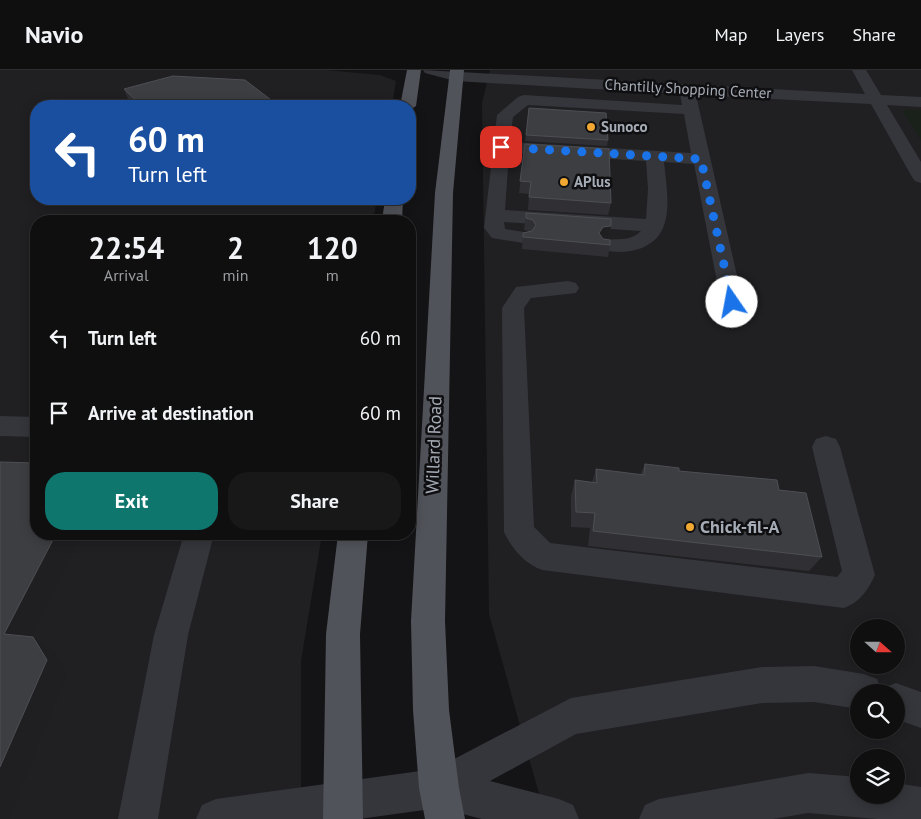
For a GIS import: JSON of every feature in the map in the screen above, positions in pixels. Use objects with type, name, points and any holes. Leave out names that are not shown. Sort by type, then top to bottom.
[{"type":"main road","points":[[409,100],[414,70]]},
{"type":"main road","name":"Willard Road","points":[[442,803],[431,710],[428,621],[447,72]]},
{"type":"main road","points":[[342,810],[343,634],[352,540]]},
{"type":"street","name":"Chantilly Shopping Center","points":[[447,72],[603,84],[685,81],[876,100],[921,102]]},
{"type":"street","points":[[863,77],[921,177]]},
{"type":"street","points":[[847,82],[863,77],[885,84]]},
{"type":"street","points":[[685,81],[732,302]]},
{"type":"street","points":[[603,84],[606,105]]},
{"type":"street","points":[[523,237],[500,234],[494,228],[505,114],[524,100],[691,110]]},
{"type":"street","points":[[501,147],[701,159]]},
{"type":"street","points":[[608,245],[622,248],[639,244],[650,236],[660,207],[654,156]]},
{"type":"street","points":[[494,215],[654,226]]},
{"type":"street","points":[[568,288],[524,292],[513,308],[518,532],[542,556],[844,593],[859,574],[826,447]]},
{"type":"street","points":[[0,426],[30,428]]},
{"type":"street","points":[[138,819],[171,635],[197,540]]},
{"type":"street","points":[[442,803],[571,716],[762,685],[814,684],[850,690]]},
{"type":"street","points":[[905,704],[921,710]]},
{"type":"street","points":[[660,819],[808,793],[865,797],[921,807]]},
{"type":"street","points":[[216,819],[442,803],[559,819]]},
{"type":"shaded area","points":[[0,70],[326,70],[380,75],[396,81],[393,100],[30,100],[30,205],[376,205],[374,215],[30,215],[30,540],[321,540],[301,661],[301,819],[0,819]]},
{"type":"shaded area","points":[[490,70],[921,70],[921,819],[546,819],[489,614],[482,103]]},
{"type":"shaded area","points":[[906,110],[921,110],[921,141],[903,112]]},
{"type":"building","points":[[173,76],[245,80],[271,100],[136,100],[124,89]]},
{"type":"building","points":[[529,108],[606,113],[608,140],[526,135]]},
{"type":"building","points":[[525,144],[609,149],[611,203],[529,197],[531,182],[520,181]]},
{"type":"building","points":[[526,213],[611,219],[611,226],[603,227],[599,233],[603,239],[610,240],[610,245],[523,237],[523,233],[532,231],[536,225],[533,220],[526,218]]},
{"type":"building","points":[[0,462],[30,463],[30,540],[53,540],[4,634],[33,637],[47,660],[0,767]]},
{"type":"building","name":"Chick-fil-A","points":[[645,464],[679,468],[679,471],[777,480],[779,490],[806,493],[822,557],[593,531],[595,513],[576,512],[575,480],[597,483],[596,469],[644,475]]},
{"type":"place","name":"Sunoco","points":[[591,127]]},
{"type":"place","name":"APlus","points":[[564,182]]},
{"type":"place","name":"Chick-fil-A","points":[[690,527]]},
{"type":"route","points":[[501,147],[701,159],[732,302]]}]
